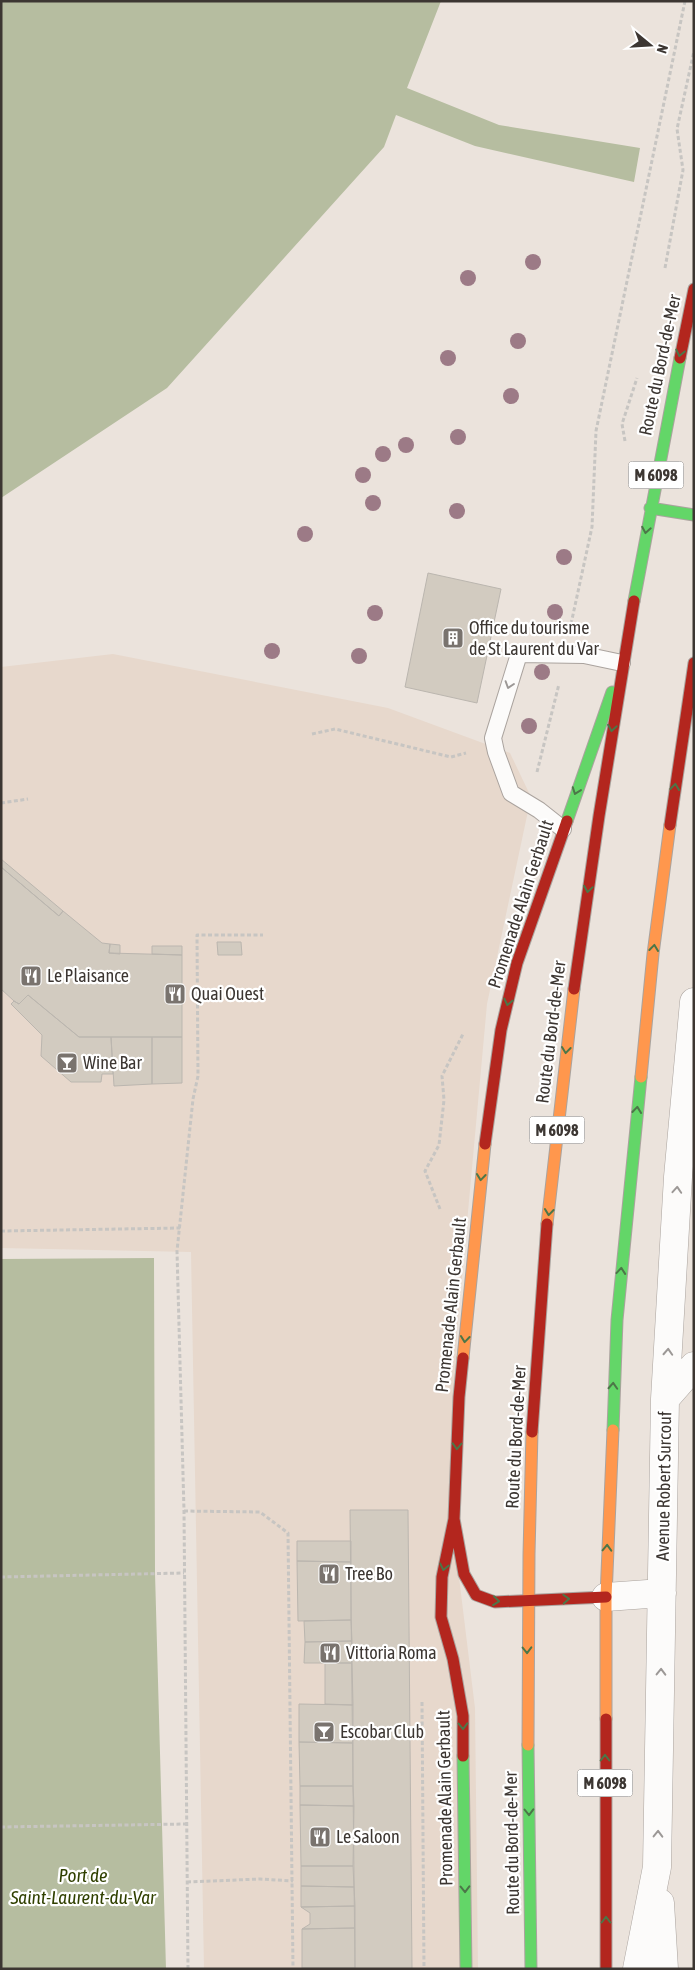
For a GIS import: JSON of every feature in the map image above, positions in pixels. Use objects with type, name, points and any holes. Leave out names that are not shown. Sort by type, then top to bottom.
[{"type":"main road","name":"Route du Bord-de-Mer","points":[[531,1969],[527,1601],[533,1417],[541,1298],[559,1113],[581,934],[622,663],[665,422],[694,288]]},
{"type":"main road","points":[[650,508],[694,515]]},
{"type":"main road","name":"Promenade Alain Gerbault","points":[[466,1969],[463,1716],[453,1659],[441,1617],[442,1577],[454,1519],[459,1397],[486,1129],[501,1030],[525,938],[622,663]]},
{"type":"main road","name":"M 6098","points":[[606,1969],[606,1597],[617,1320],[653,954],[677,768],[694,663]]},
{"type":"main road","points":[[454,1519],[464,1574],[476,1595],[495,1602],[606,1597]]},
{"type":"street","name":"Avenue Robert Surcouf","points":[[637,1969],[657,1866],[666,1399],[683,1278],[694,1002]]},
{"type":"street","points":[[666,1399],[694,1366]]},
{"type":"street","points":[[606,1597],[662,1593]]},
{"type":"street","points":[[657,1866],[664,1969]]},
{"type":"lane","points":[[563,829],[511,793],[492,738],[519,654],[584,655],[622,663]]},
{"type":"path","points":[[529,804],[565,654],[592,527],[596,431],[685,1]]},
{"type":"path","points":[[664,274],[683,170],[677,129],[694,51]]},
{"type":"path","points":[[627,448],[622,424],[640,370]]},
{"type":"path","points":[[312,734],[335,729],[451,757]]},
{"type":"path","points":[[1,802],[28,800]]},
{"type":"path","points":[[188,1969],[184,1511],[178,1252],[193,1098],[198,1076],[197,934],[263,935]]},
{"type":"path","points":[[459,1039],[469,1026]]},
{"type":"path","points":[[1,1231],[180,1228]]},
{"type":"path","points":[[184,1511],[260,1512],[288,1533],[293,1969]]},
{"type":"path","points":[[1,1577],[184,1573]]},
{"type":"path","points":[[422,1694],[424,1969]]},
{"type":"path","points":[[1,1827],[186,1824]]},
{"type":"path","points":[[187,1882],[260,1879],[293,1881]]},
{"type":"shaded area","points":[[113,654],[388,708],[510,753],[531,797],[487,1004],[457,1332],[452,1520],[475,1708],[478,1969],[204,1969],[191,1252],[1,1248],[1,667]]},
{"type":"water","points":[[1,1],[441,1],[407,88],[499,125],[640,148],[634,182],[475,146],[396,115],[384,147],[167,388],[1,498]]},
{"type":"water","name":"Port de Saint-Laurent-du-Var","points":[[154,1258],[155,1573],[166,1969],[1,1969],[1,1259]]},
{"type":"building","name":"Office du tourisme de St Laurent du Var","points":[[428,573],[501,589],[477,703],[405,687]]},
{"type":"building","points":[[1,859],[63,911],[59,916],[1,867]]},
{"type":"building","points":[[1,867],[59,916],[63,911],[102,943],[110,944],[109,953],[182,955],[182,1037],[79,1037],[28,995],[19,1004],[1,989]]},
{"type":"building","points":[[217,942],[241,942],[242,955],[218,955]]},
{"type":"building","points":[[110,944],[120,945],[120,954],[109,953]]},
{"type":"building","points":[[152,946],[182,946],[182,955],[152,954]]},
{"type":"building","points":[[28,995],[79,1037],[111,1037],[113,1074],[102,1074],[101,1082],[71,1082],[41,1056],[42,1035],[11,1004],[14,1001],[19,1004]]},
{"type":"building","points":[[111,1037],[152,1037],[152,1084],[114,1086]]},
{"type":"building","points":[[152,1037],[182,1037],[182,1083],[152,1084]]},
{"type":"building","points":[[350,1510],[408,1510],[412,1969],[355,1969]]},
{"type":"building","points":[[297,1541],[351,1541],[351,1562],[297,1561]]},
{"type":"building","points":[[297,1561],[351,1562],[351,1620],[298,1621]]},
{"type":"building","points":[[351,1620],[352,1641],[305,1642],[304,1621]]},
{"type":"building","points":[[352,1641],[352,1663],[304,1663],[305,1642]]},
{"type":"building","points":[[325,1663],[352,1663],[353,1705],[325,1704]]},
{"type":"building","points":[[299,1704],[353,1705],[353,1743],[299,1742]]},
{"type":"building","points":[[299,1742],[353,1743],[353,1786],[300,1786]]},
{"type":"building","points":[[300,1786],[353,1786],[354,1806],[300,1805]]},
{"type":"building","points":[[300,1805],[354,1806],[353,1866],[301,1866]]},
{"type":"building","points":[[301,1866],[353,1866],[354,1887],[301,1886]]},
{"type":"building","points":[[301,1886],[354,1887],[355,1906],[301,1907]]},
{"type":"building","points":[[355,1906],[355,1928],[302,1929],[310,1924],[310,1913],[301,1907]]},
{"type":"building","points":[[355,1928],[355,1968],[302,1968],[302,1929]]},
{"type":"traffic: fast","points":[[634,601],[680,358]]},
{"type":"traffic: fast","points":[[650,508],[694,515]]},
{"type":"traffic: fast","points":[[567,821],[612,692]]},
{"type":"traffic: fast","points":[[613,1430],[617,1320],[641,1077]]},
{"type":"traffic: fast","points":[[528,1745],[531,1969]]},
{"type":"traffic: fast","points":[[463,1756],[466,1969]]},
{"type":"traffic: slow","points":[[641,1077],[653,954],[670,825]]},
{"type":"traffic: slow","points":[[547,1224],[574,989]]},
{"type":"traffic: slow","points":[[463,1358],[485,1144]]},
{"type":"traffic: slow","points":[[606,1719],[606,1597],[613,1430]]},
{"type":"traffic: slow","points":[[528,1745],[532,1432]]},
{"type":"traffic: jam","points":[[680,358],[694,289]]},
{"type":"traffic: jam","points":[[574,989],[599,816],[634,601]]},
{"type":"traffic: jam","points":[[670,825],[694,663]]},
{"type":"traffic: jam","points":[[485,1144],[501,1030],[517,963],[567,821]]},
{"type":"traffic: jam","points":[[532,1432],[547,1224]]},
{"type":"traffic: jam","points":[[463,1358],[459,1397],[454,1519],[442,1577],[441,1617],[453,1659],[463,1716],[463,1756]]},
{"type":"traffic: jam","points":[[454,1519],[464,1574],[476,1595],[495,1602],[606,1597]]},
{"type":"traffic: jam","points":[[606,1719],[606,1969]]},
{"type":"place","name":"Office du tourisme de St Laurent du Var","points":[[453,638]]},
{"type":"place","name":"Le Plaisance","points":[[31,976]]},
{"type":"place","name":"Quai Ouest","points":[[175,994]]},
{"type":"place","name":"Wine Bar","points":[[67,1063]]},
{"type":"place","name":"Tree Bo","points":[[329,1574]]},
{"type":"place","name":"Vittoria Roma","points":[[330,1653]]},
{"type":"place","name":"Escobar Club","points":[[324,1732]]},
{"type":"place","name":"Le Saloon","points":[[320,1837]]}]
